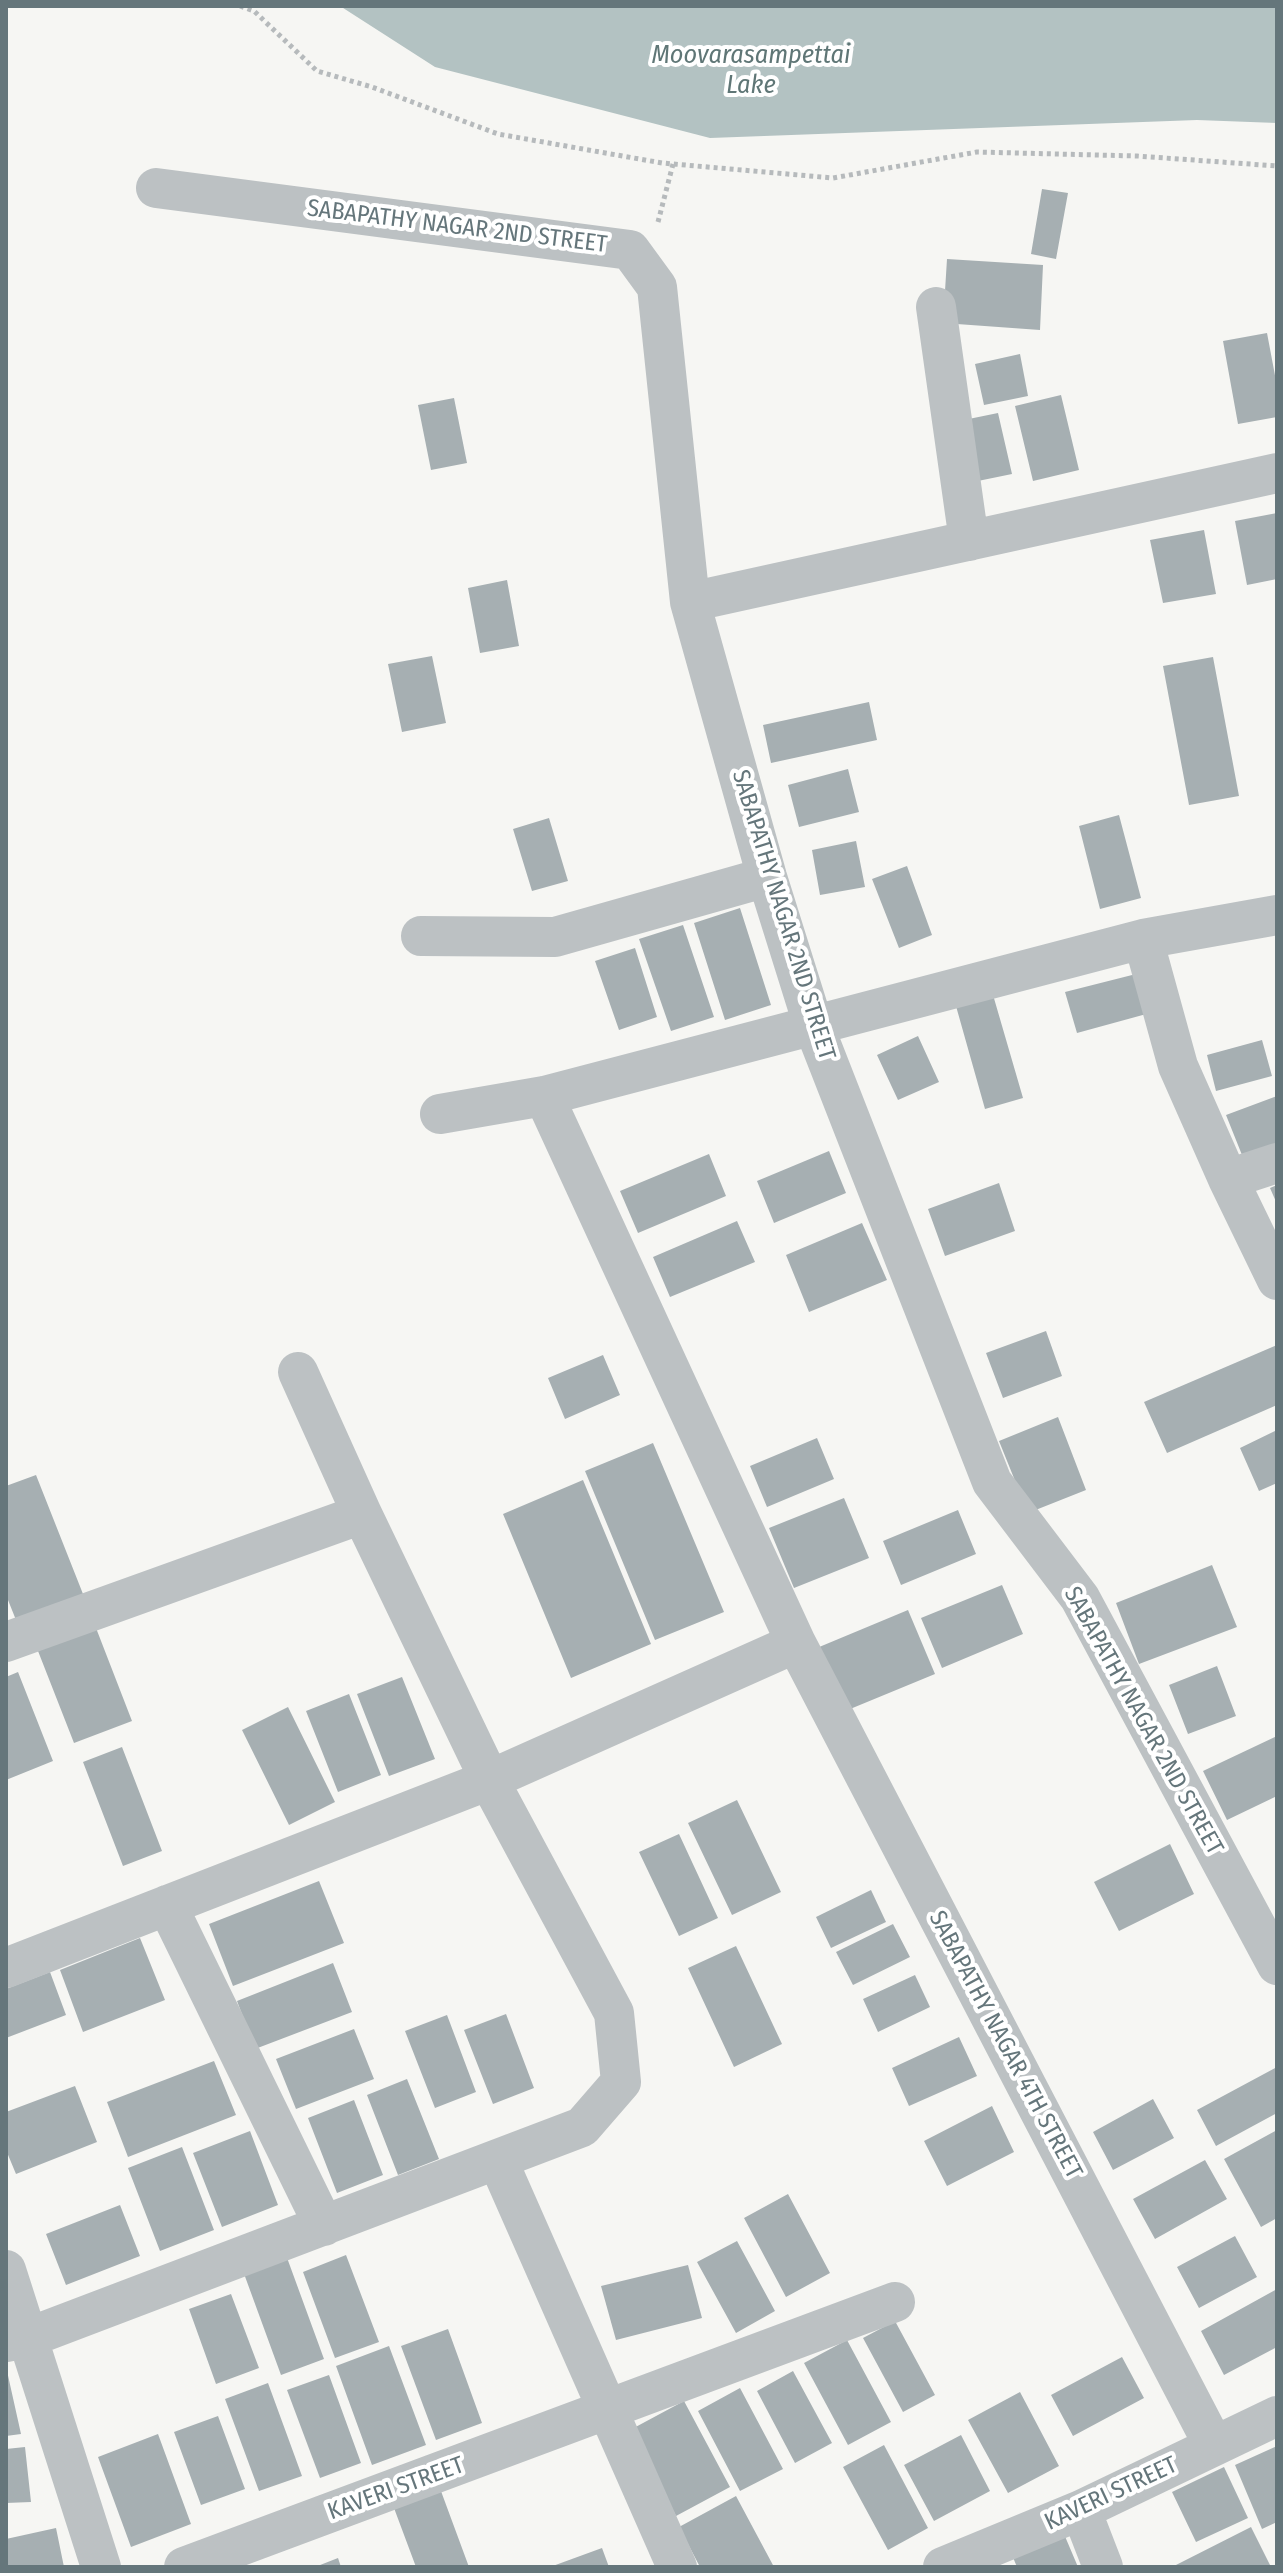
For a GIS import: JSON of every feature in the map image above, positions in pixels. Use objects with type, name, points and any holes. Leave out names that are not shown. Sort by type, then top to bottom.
[{"type":"street","name":"SABAPATHY NAGAR 2ND STREET","points":[[156,188],[630,250],[657,287],[690,602],[767,877],[813,1024],[992,1482],[1080,1598],[1277,1965]]},
{"type":"street","points":[[936,307],[969,541]]},
{"type":"street","points":[[690,602],[1277,473]]},
{"type":"street","points":[[421,936],[555,937],[767,877]]},
{"type":"street","points":[[440,1114],[544,1096],[1143,939],[1277,915]]},
{"type":"street","points":[[1143,939],[1178,1066],[1277,1280]]},
{"type":"street","name":"SABAPATHY NAGAR 4TH STREET","points":[[544,1096],[796,1643],[1214,2446]]},
{"type":"street","points":[[1228,1179],[1277,1163]]},
{"type":"street","points":[[17,2340],[582,2127],[621,2082],[614,2013],[490,1780],[362,1514],[298,1372]]},
{"type":"street","points":[[6,1642],[362,1514]]},
{"type":"street","points":[[6,1968],[490,1780],[796,1643]]},
{"type":"street","points":[[167,1905],[324,2226]]},
{"type":"street","points":[[498,2161],[677,2567]]},
{"type":"street","points":[[6,2270],[17,2340],[101,2567]]},
{"type":"street","name":"KAVERI STREET","points":[[184,2567],[895,2302]]},
{"type":"street","name":"KAVERI STREET","points":[[943,2567],[1081,2510],[1277,2416]]},
{"type":"street","points":[[1081,2510],[1103,2567]]},
{"type":"path","points":[[240,6],[254,11],[317,71],[372,87],[498,134],[673,164],[833,178],[977,152],[1137,156],[1277,166]]},
{"type":"path","points":[[645,270],[673,164]]},
{"type":"water","name":"Moovarasampettai Lake","points":[[340,6],[1277,6],[1277,123],[1197,120],[710,138],[435,67]]},
{"type":"building","points":[[1042,189],[1068,193],[1056,259],[1031,254]]},
{"type":"building","points":[[947,259],[1043,265],[1040,330],[943,323]]},
{"type":"building","points":[[1267,333],[1277,386],[1277,417],[1238,424],[1223,341]]},
{"type":"building","points":[[1020,354],[1028,396],[984,405],[975,364]]},
{"type":"building","points":[[1061,395],[1079,470],[1033,481],[1015,406]]},
{"type":"building","points":[[454,398],[467,463],[431,470],[418,405]]},
{"type":"building","points":[[998,413],[1012,474],[973,482],[959,421]]},
{"type":"building","points":[[1277,513],[1277,579],[1247,585],[1235,521]]},
{"type":"building","points":[[1204,530],[1216,594],[1163,603],[1150,540]]},
{"type":"building","points":[[507,580],[519,646],[480,653],[468,588]]},
{"type":"building","points":[[432,656],[446,723],[402,732],[388,664]]},
{"type":"building","points":[[1213,657],[1239,796],[1189,805],[1163,666]]},
{"type":"building","points":[[869,702],[877,740],[771,763],[763,725]]},
{"type":"building","points":[[848,769],[859,812],[799,827],[788,785]]},
{"type":"building","points":[[1119,815],[1141,898],[1100,909],[1079,826]]},
{"type":"building","points":[[549,818],[568,881],[532,891],[513,829]]},
{"type":"building","points":[[856,841],[865,887],[820,895],[812,850]]},
{"type":"building","points":[[907,866],[932,935],[899,948],[872,879]]},
{"type":"building","points":[[740,908],[771,1005],[725,1020],[694,923]]},
{"type":"building","points":[[683,925],[714,1017],[671,1031],[639,939]]},
{"type":"building","points":[[635,948],[657,1017],[619,1030],[595,961]]},
{"type":"building","points":[[1140,973],[1150,1013],[1077,1033],[1065,992]]},
{"type":"building","points":[[991,988],[1023,1098],[985,1109],[954,999]]},
{"type":"building","points":[[918,1036],[939,1082],[898,1100],[877,1055]]},
{"type":"building","points":[[1262,1040],[1272,1076],[1216,1091],[1207,1055]]},
{"type":"building","points":[[1277,1096],[1277,1146],[1244,1160],[1226,1115]]},
{"type":"building","points":[[829,1151],[846,1193],[774,1223],[757,1181]]},
{"type":"building","points":[[709,1154],[726,1196],[638,1233],[620,1191]]},
{"type":"building","points":[[999,1183],[1015,1231],[945,1256],[928,1209]]},
{"type":"building","points":[[1277,1185],[1277,1204],[1270,1188]]},
{"type":"building","points":[[737,1221],[755,1262],[670,1297],[653,1257]]},
{"type":"building","points":[[862,1223],[887,1280],[809,1312],[786,1255]]},
{"type":"building","points":[[1046,1331],[1062,1376],[1003,1398],[986,1353]]},
{"type":"building","points":[[1277,1345],[1277,1405],[1167,1453],[1144,1402]]},
{"type":"building","points":[[603,1355],[620,1395],[565,1419],[548,1378]]},
{"type":"building","points":[[1058,1417],[1086,1490],[1028,1513],[999,1441]]},
{"type":"building","points":[[1277,1430],[1277,1483],[1259,1491],[1240,1448]]},
{"type":"building","points":[[817,1438],[834,1479],[767,1507],[750,1466]]},
{"type":"building","points":[[653,1443],[724,1612],[655,1640],[585,1471]]},
{"type":"building","points":[[36,1475],[83,1594],[16,1620],[6,1595],[6,1486]]},
{"type":"building","points":[[583,1480],[651,1644],[571,1678],[503,1514]]},
{"type":"building","points":[[844,1498],[869,1558],[794,1588],[769,1528]]},
{"type":"building","points":[[958,1510],[976,1554],[901,1585],[883,1541]]},
{"type":"building","points":[[1212,1565],[1237,1627],[1139,1664],[1116,1603]]},
{"type":"building","points":[[1002,1585],[1023,1634],[942,1668],[921,1618]]},
{"type":"building","points":[[908,1610],[935,1674],[838,1714],[812,1650]]},
{"type":"building","points":[[96,1628],[132,1721],[74,1743],[38,1651]]},
{"type":"building","points":[[1217,1666],[1236,1716],[1188,1734],[1169,1685]]},
{"type":"building","points":[[18,1672],[53,1761],[6,1780],[6,1677]]},
{"type":"building","points":[[402,1677],[435,1759],[389,1776],[357,1694]]},
{"type":"building","points":[[349,1694],[381,1775],[338,1792],[306,1711]]},
{"type":"building","points":[[288,1707],[335,1802],[289,1825],[242,1730]]},
{"type":"building","points":[[1277,1736],[1277,1796],[1227,1820],[1203,1771]]},
{"type":"building","points":[[122,1747],[162,1851],[123,1866],[83,1762]]},
{"type":"building","points":[[737,1800],[781,1892],[732,1915],[688,1823]]},
{"type":"building","points":[[679,1834],[718,1918],[679,1936],[639,1852]]},
{"type":"building","points":[[1170,1844],[1194,1894],[1119,1931],[1094,1882]]},
{"type":"building","points":[[319,1881],[344,1943],[233,1986],[209,1924]]},
{"type":"building","points":[[871,1890],[886,1922],[831,1948],[816,1917]]},
{"type":"building","points":[[893,1924],[910,1957],[853,1985],[836,1952]]},
{"type":"building","points":[[140,1938],[165,2000],[83,2032],[60,1970]]},
{"type":"building","points":[[736,1946],[782,2044],[734,2067],[688,1968]]},
{"type":"building","points":[[333,1963],[352,2012],[255,2049],[237,2001]]},
{"type":"building","points":[[50,1972],[66,2015],[6,2038],[6,1989]]},
{"type":"building","points":[[915,1975],[930,2007],[878,2032],[863,1999]]},
{"type":"building","points":[[506,2014],[534,2088],[493,2104],[464,2030]]},
{"type":"building","points":[[447,2015],[476,2092],[435,2108],[405,2031]]},
{"type":"building","points":[[354,2029],[374,2079],[296,2109],[276,2059]]},
{"type":"building","points":[[959,2037],[977,2076],[909,2106],[892,2068]]},
{"type":"building","points":[[214,2061],[236,2115],[128,2157],[107,2102]]},
{"type":"building","points":[[1277,2067],[1277,2113],[1216,2146],[1197,2110]]},
{"type":"building","points":[[407,2079],[439,2159],[398,2175],[367,2095]]},
{"type":"building","points":[[75,2086],[97,2142],[16,2174],[6,2150],[6,2112]]},
{"type":"building","points":[[1153,2099],[1174,2138],[1113,2170],[1093,2132]]},
{"type":"building","points":[[354,2100],[383,2175],[337,2193],[308,2118]]},
{"type":"building","points":[[992,2106],[1014,2152],[947,2186],[924,2141]]},
{"type":"building","points":[[1277,2130],[1277,2218],[1261,2227],[1224,2159]]},
{"type":"building","points":[[250,2131],[278,2205],[222,2227],[193,2153]]},
{"type":"building","points":[[182,2147],[214,2230],[160,2251],[128,2168]]},
{"type":"building","points":[[1205,2160],[1227,2199],[1155,2239],[1133,2199]]},
{"type":"building","points":[[788,2194],[830,2273],[786,2297],[744,2218]]},
{"type":"building","points":[[120,2205],[140,2256],[66,2285],[46,2234]]},
{"type":"building","points":[[1235,2236],[1257,2277],[1199,2308],[1177,2267]]},
{"type":"building","points":[[737,2241],[775,2311],[736,2333],[697,2262]]},
{"type":"building","points":[[286,2255],[324,2359],[281,2375],[243,2271]]},
{"type":"building","points":[[346,2255],[379,2342],[335,2358],[303,2272]]},
{"type":"building","points":[[688,2265],[702,2318],[616,2340],[601,2286]]},
{"type":"building","points":[[1277,2289],[1277,2347],[1224,2375],[1201,2331]]},
{"type":"building","points":[[231,2294],[259,2368],[216,2384],[189,2309]]},
{"type":"building","points":[[895,2321],[935,2395],[903,2412],[863,2338]]},
{"type":"building","points":[[448,2329],[482,2423],[436,2440],[401,2346]]},
{"type":"building","points":[[847,2340],[891,2422],[848,2445],[804,2363]]},
{"type":"building","points":[[389,2346],[426,2445],[372,2465],[336,2366]]},
{"type":"building","points":[[1122,2357],[1144,2398],[1073,2436],[1051,2395]]},
{"type":"building","points":[[6,2371],[21,2434],[6,2436]]},
{"type":"building","points":[[793,2371],[832,2443],[795,2463],[757,2391]]},
{"type":"building","points":[[329,2375],[361,2463],[320,2478],[287,2390]]},
{"type":"building","points":[[268,2383],[302,2476],[259,2491],[225,2399]]},
{"type":"building","points":[[740,2388],[783,2469],[740,2491],[698,2411]]},
{"type":"building","points":[[1020,2392],[1059,2466],[1008,2493],[968,2420]]},
{"type":"building","points":[[684,2401],[730,2487],[676,2516],[630,2430]]},
{"type":"building","points":[[218,2416],[245,2489],[201,2505],[174,2432]]},
{"type":"building","points":[[158,2434],[191,2524],[131,2547],[98,2457]]},
{"type":"building","points":[[961,2435],[990,2491],[934,2521],[904,2465]]},
{"type":"building","points":[[884,2445],[928,2528],[888,2550],[843,2467]]},
{"type":"building","points":[[1277,2446],[1277,2522],[1262,2529],[1235,2465]]},
{"type":"building","points":[[25,2447],[31,2502],[6,2503],[6,2449]]},
{"type":"building","points":[[1224,2467],[1248,2518],[1196,2542],[1172,2492]]},
{"type":"building","points":[[438,2483],[469,2567],[416,2567],[391,2500]]},
{"type":"building","points":[[736,2496],[774,2567],[700,2567],[679,2527]]},
{"type":"building","points":[[1251,2527],[1271,2567],[1172,2567]]},
{"type":"building","points":[[56,2528],[64,2567],[6,2567],[6,2539]]},
{"type":"building","points":[[1064,2534],[1078,2567],[1017,2567],[1012,2555]]},
{"type":"building","points":[[602,2548],[609,2567],[550,2567]]},
{"type":"building","points":[[338,2558],[341,2567],[315,2567]]}]
